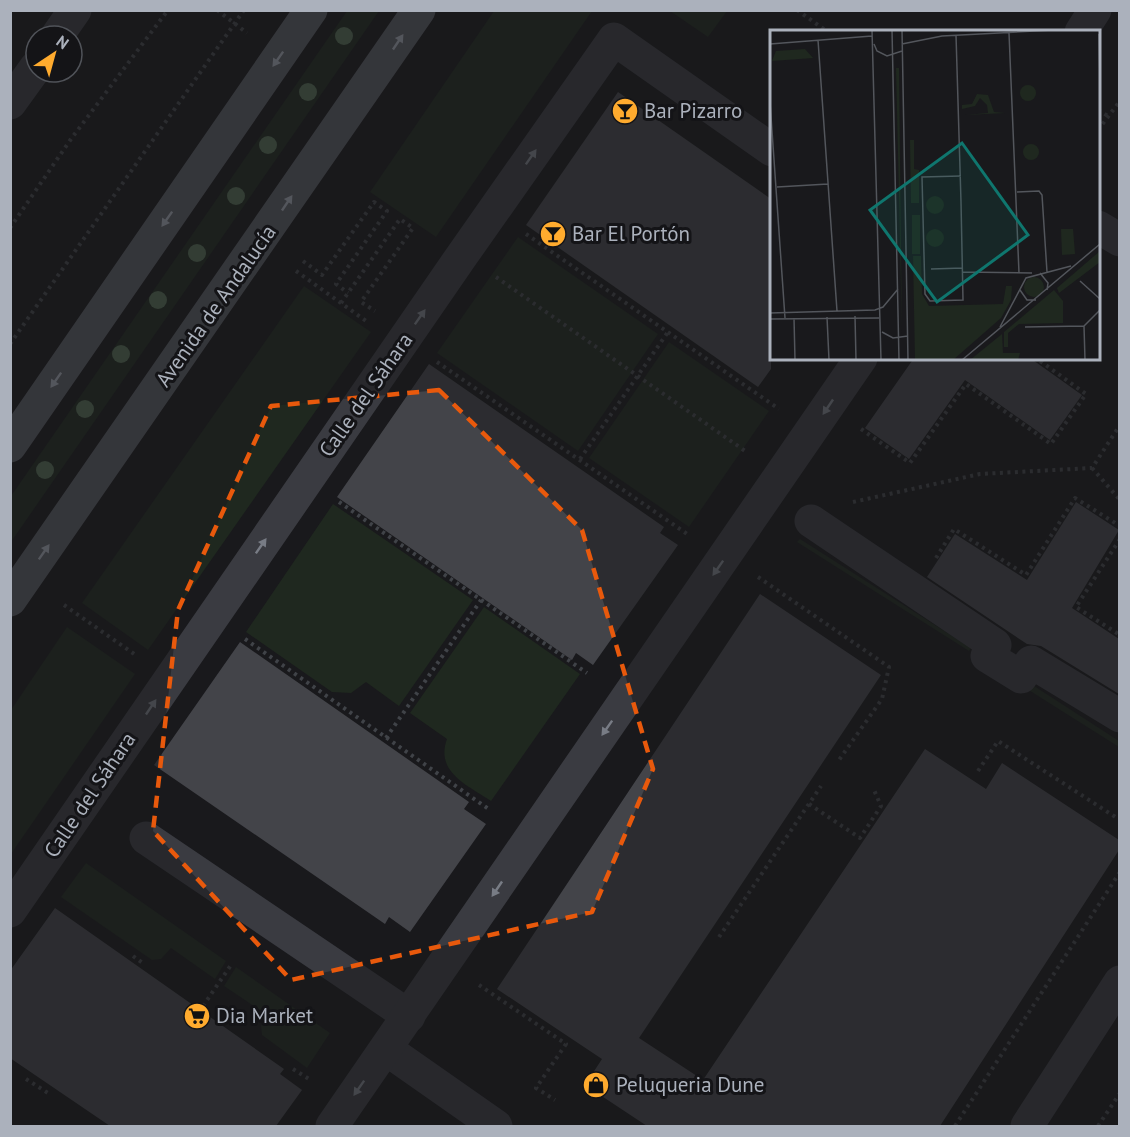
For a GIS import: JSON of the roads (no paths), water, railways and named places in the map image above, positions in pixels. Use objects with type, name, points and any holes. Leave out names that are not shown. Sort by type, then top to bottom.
[{"type":"main road","points":[[10,446],[311,10]]},
{"type":"main road","name":"Avenida de Andalucía","points":[[10,600],[419,10]]},
{"type":"street","points":[[65,24],[75,10]]},
{"type":"street","points":[[1082,30],[1095,10]]},
{"type":"street","name":"Calle del Sáhara","points":[[10,911],[614,39],[770,149]]},
{"type":"street","points":[[10,103],[24,84]]},
{"type":"street","points":[[1100,228],[1119,240]]},
{"type":"street","points":[[332,1126],[860,360]]},
{"type":"street","points":[[811,521],[918,586],[995,645],[987,656],[1021,677],[1031,662],[1115,711]]},
{"type":"street","points":[[146,838],[409,1016]]},
{"type":"street","points":[[1027,1126],[1119,982]]},
{"type":"street","points":[[386,1049],[496,1126]]},
{"type":"place","name":"Bar Pizarro","points":[[625,111]]},
{"type":"place","name":"Bar El Portón","points":[[553,234]]},
{"type":"place","name":"Dia Market","points":[[197,1016]]},
{"type":"place","name":"Peluqueria Dune","points":[[596,1085]]}]
